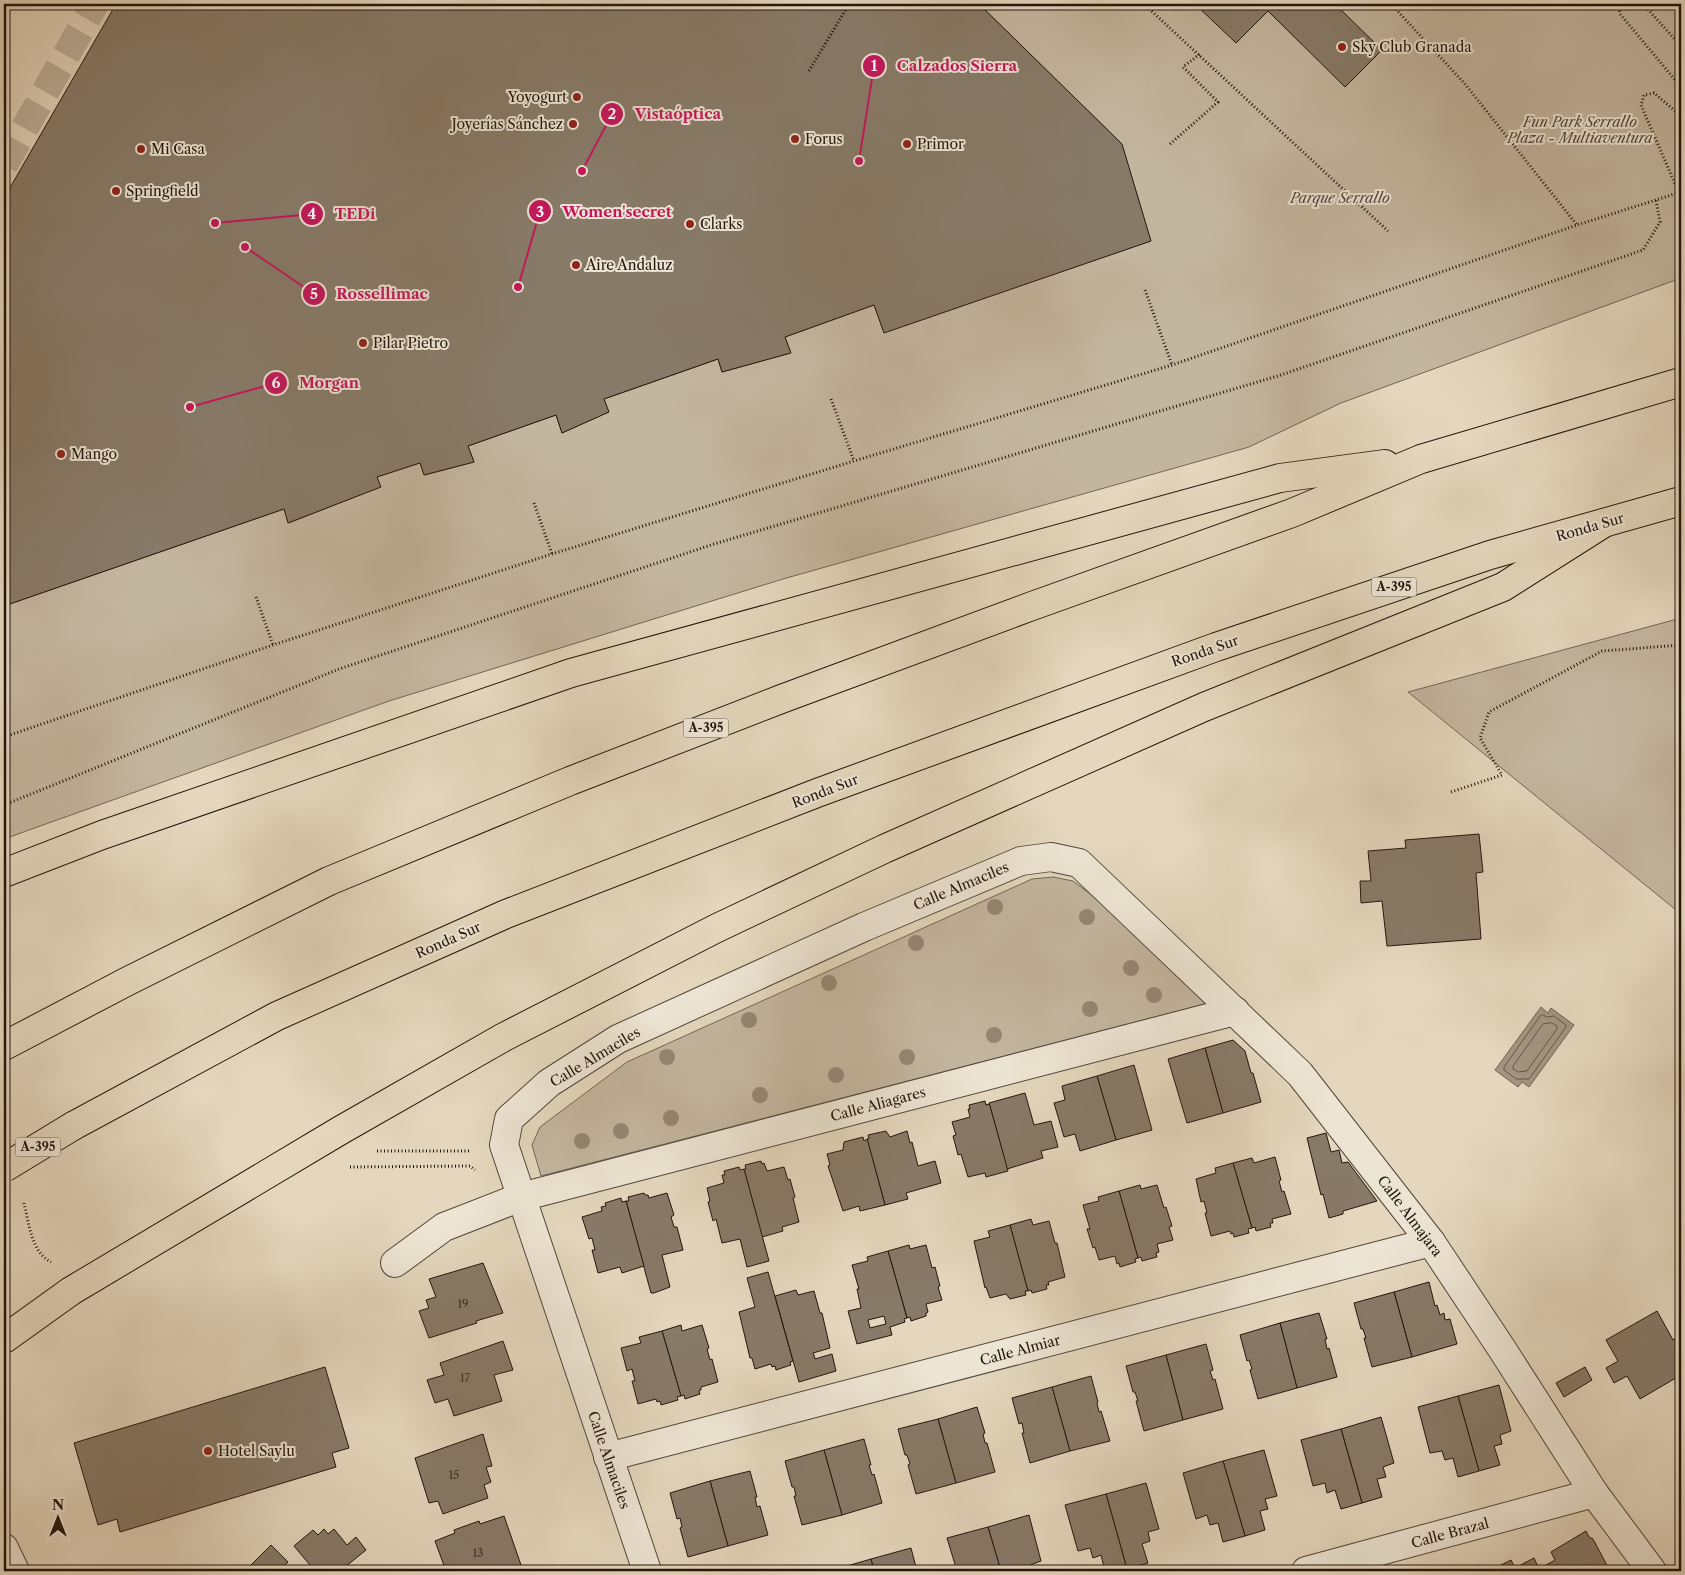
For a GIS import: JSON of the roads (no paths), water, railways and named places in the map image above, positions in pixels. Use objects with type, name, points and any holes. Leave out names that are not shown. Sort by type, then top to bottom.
[{"type":"highway","name":"A-395","points":[[7,1044],[329,881],[552,789],[784,698],[1032,606],[1292,513],[1421,459],[1681,382]]},
{"type":"highway","points":[[4,874],[102,835],[571,673],[1280,478],[1421,459]]},
{"type":"highway","name":"Ronda Sur","points":[[4,1168],[73,1126],[277,1016],[506,914],[817,793],[1201,652],[1490,555],[1681,501]]},
{"type":"highway","points":[[4,1339],[71,1291],[349,1125],[504,1037],[717,928],[884,849],[1204,707],[1503,587],[1604,523]]},
{"type":"street","name":"Calle Almaciles","points":[[647,1571],[504,1145],[509,1119],[549,1083],[618,1039],[864,927],[1020,861],[1051,857],[1079,863],[1119,900]]},
{"type":"street","name":"Calle Almajara","points":[[1119,900],[1300,1074],[1431,1242],[1594,1493],[1652,1571]]},
{"type":"street","name":"Calle Aliagares","points":[[395,1263],[444,1227],[520,1197],[1235,1011]]},
{"type":"street","name":"Calle Almiar","points":[[608,1457],[1431,1242]]},
{"type":"street","name":"Calle Brazal","points":[[1306,1571],[1594,1493]]},
{"type":"street","points":[[4,1548],[16,1571]]},
{"type":"water","points":[[1541,1007],[1548,1013],[1551,1008],[1574,1025],[1529,1087],[1522,1082],[1518,1087],[1495,1070]]},
{"type":"tunnel","points":[[4,165],[95,4]]},
{"type":"place","name":"Sky Club Granada","points":[[1342,47]]},
{"type":"place","name":"Yoyogurt","points":[[577,97]]},
{"type":"place","name":"Joyerías Sánchez","points":[[573,124]]},
{"type":"place","name":"Forus","points":[[795,139]]},
{"type":"place","name":"Primor","points":[[907,144]]},
{"type":"place","name":"Mi Casa","points":[[141,149]]},
{"type":"place","name":"Calzados Sierra","points":[[859,161]]},
{"type":"place","name":"Vistaóptica","points":[[582,171]]},
{"type":"place","name":"Springfield","points":[[116,191]]},
{"type":"place","name":"TEDi","points":[[215,223]]},
{"type":"place","name":"Clarks","points":[[690,224]]},
{"type":"place","name":"Rossellimac","points":[[245,247]]},
{"type":"place","name":"Aire Andaluz","points":[[576,265]]},
{"type":"place","name":"Women'secret","points":[[518,287]]},
{"type":"place","name":"Pilar Pietro","points":[[363,343]]},
{"type":"place","name":"Morgan","points":[[190,407]]},
{"type":"place","name":"Mango","points":[[61,454]]},
{"type":"place","name":"Hotel Saylu","points":[[208,1451]]},
{"type":"park label","name":"Fun Park Serrallo Plaza - Multiaventura","points":[[1580,130]]},
{"type":"park label","name":"Parque Serrallo","points":[[1340,198]]}]
